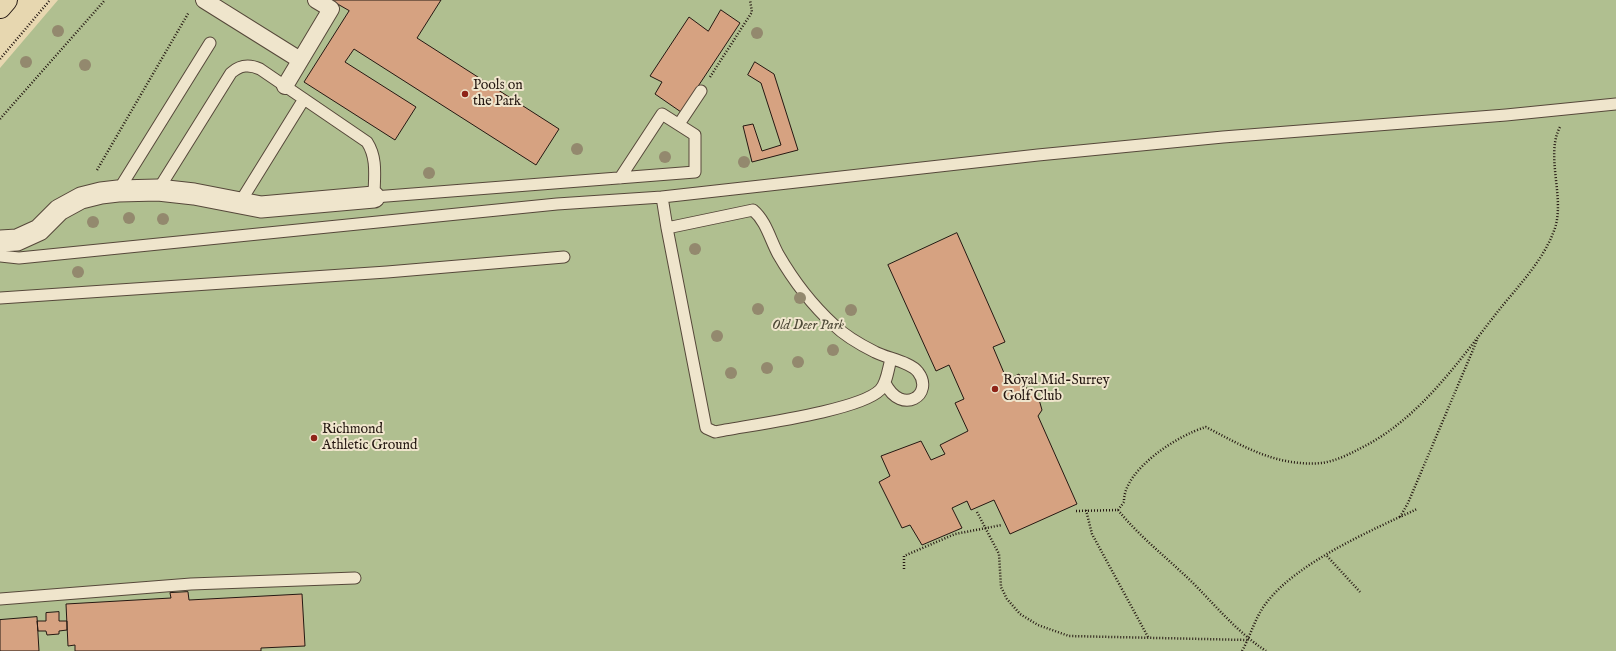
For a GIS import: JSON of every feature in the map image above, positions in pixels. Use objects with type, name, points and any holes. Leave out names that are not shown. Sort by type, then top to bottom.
[{"type":"highway","points":[[0,7],[6,0]]},
{"type":"street","points":[[285,86],[331,9],[316,0]]},
{"type":"street","points":[[198,3],[300,60]]},
{"type":"street","points":[[0,241],[17,240],[38,230],[59,210],[81,198],[118,191],[158,190],[194,194],[261,208],[374,198]]},
{"type":"lane","points":[[118,191],[210,43]]},
{"type":"lane","points":[[158,190],[231,73],[236,69],[251,65],[285,86],[367,142],[372,151],[374,162],[374,198],[695,172],[695,135],[662,114],[620,178]]},
{"type":"lane","points":[[679,124],[701,91]]},
{"type":"lane","points":[[239,204],[304,99]]},
{"type":"lane","points":[[0,256],[19,258],[558,204],[662,197],[1038,155],[1573,109],[1616,104]]},
{"type":"lane","points":[[662,197],[706,428],[716,432],[837,409],[870,398],[882,389],[891,359]]},
{"type":"lane","points":[[667,228],[753,210],[761,217],[778,253],[818,310],[835,327],[855,340],[891,359],[906,364],[917,370],[923,378],[923,386],[919,395],[913,400],[907,401],[900,400],[893,396],[884,383]]},
{"type":"lane","points":[[0,298],[379,272],[564,257]]},
{"type":"lane","points":[[0,599],[191,584],[355,578]]},
{"type":"path","points":[[0,59],[50,0]]},
{"type":"path","points":[[0,119],[105,0]]},
{"type":"path","points":[[701,91],[752,12],[751,0]]},
{"type":"path","points":[[81,198],[198,3]]},
{"type":"path","points":[[1118,510],[1124,502],[1124,494],[1132,479],[1143,465],[1194,431],[1206,427],[1248,450],[1285,462],[1304,464],[1324,462],[1346,456],[1369,444],[1419,407],[1540,259],[1549,242],[1555,227],[1558,211],[1555,147],[1559,128],[1573,109]]},
{"type":"path","points":[[1400,517],[1408,503],[1479,335]]},
{"type":"path","points":[[1242,651],[1248,640],[1253,624],[1267,602],[1282,586],[1303,570],[1327,556],[1418,509]]},
{"type":"path","points":[[1086,510],[1092,534],[1148,637]]},
{"type":"path","points":[[1076,511],[1118,510]]},
{"type":"path","points":[[1118,510],[1129,524],[1192,582],[1248,640],[1266,651]]},
{"type":"path","points":[[977,512],[999,554],[1001,587],[1007,598],[1020,614],[1038,626],[1070,636],[1248,640]]},
{"type":"path","points":[[904,569],[904,556],[954,534],[1002,525]]},
{"type":"path","points":[[1327,556],[1360,592]]},
{"type":"green space","name":"Old Deer Park","points":[[58,0],[1616,0],[1616,651],[0,651],[0,68]]},
{"type":"building","name":"Pools on the Park","points":[[331,0],[441,0],[417,38],[559,129],[536,165],[354,49],[345,62],[416,107],[395,140],[304,82],[349,11]]},
{"type":"building","points":[[721,10],[740,23],[681,112],[655,94],[662,82],[650,76],[689,17],[708,31]]},
{"type":"building","points":[[755,62],[774,74],[798,150],[752,162],[743,126],[753,124],[762,151],[781,145],[761,83],[748,75]]},
{"type":"building","name":"Royal Mid-Surrey Golf Club","points":[[957,233],[1005,342],[993,347],[1007,380],[1019,374],[1026,388],[1033,390],[1038,396],[1042,410],[1038,416],[1077,504],[1010,534],[994,500],[971,510],[967,501],[952,508],[962,528],[922,545],[910,525],[902,528],[879,482],[890,476],[881,456],[921,441],[931,460],[945,454],[940,445],[968,431],[955,403],[964,399],[949,365],[936,371],[888,265]]},
{"type":"building","points":[[188,592],[189,600],[302,594],[305,646],[261,648],[261,651],[75,651],[75,645],[68,646],[66,604],[171,598],[170,593]]},
{"type":"building","points":[[59,612],[59,621],[67,621],[67,630],[59,631],[59,634],[47,635],[46,631],[38,631],[37,621],[46,621],[46,613]]},
{"type":"building","points":[[37,617],[39,651],[0,651],[0,620]]},
{"type":"place","name":"Pools on the Park","points":[[465,94]]},
{"type":"place","name":"Royal Mid-Surrey Golf Club","points":[[995,389]]},
{"type":"place","name":"Richmond Athletic Ground","points":[[314,438]]}]
